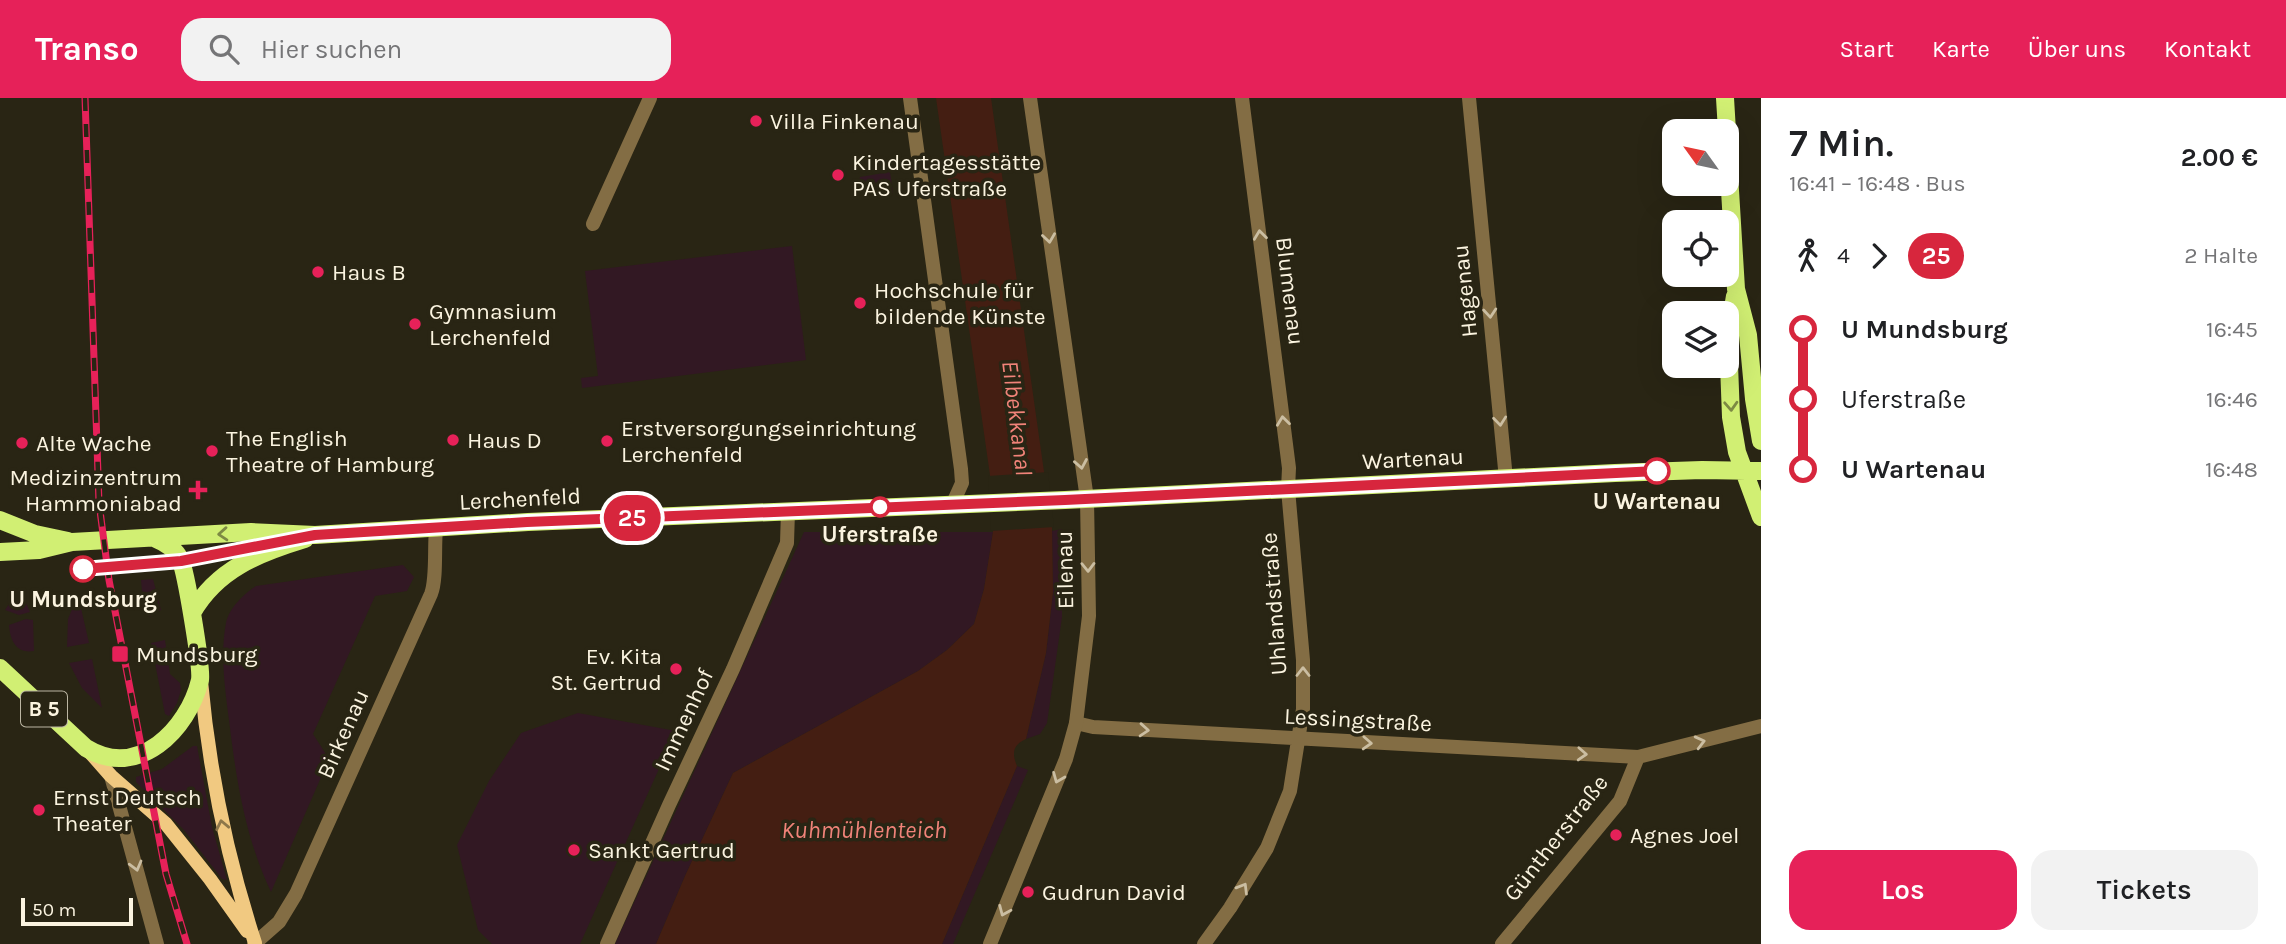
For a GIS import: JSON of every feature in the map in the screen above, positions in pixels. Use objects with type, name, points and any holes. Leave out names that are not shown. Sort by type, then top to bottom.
[{"type":"main road","points":[[1725,98],[1726,119]]},
{"type":"main road","points":[[1730,196],[1736,289],[1748,335],[1761,441]]},
{"type":"main road","points":[[1736,289],[1728,338],[1731,417],[1737,452],[1761,517]]},
{"type":"main road","name":"Wartenau","points":[[1087,499],[1657,471],[1761,471]]},
{"type":"main road","name":"Lerchenfeld","points":[[0,552],[38,551],[72,542],[251,532],[315,535],[953,503],[1087,499]]},
{"type":"main road","points":[[0,520],[35,534],[72,542]]},
{"type":"main road","points":[[192,612],[211,585],[234,568],[272,549],[315,535]]},
{"type":"main road","points":[[156,539],[174,550],[181,561],[192,612]]},
{"type":"main road","name":"B 5","points":[[0,668],[86,748],[110,759],[137,755],[156,747],[171,734],[186,713],[200,678],[192,612]]},
{"type":"main road","points":[[200,678],[205,732],[227,848],[255,944]]},
{"type":"main road","points":[[86,748],[111,776],[166,824],[210,879],[255,944]]},
{"type":"street","points":[[593,225],[650,98]]},
{"type":"street","points":[[909,98],[961,469],[962,483],[953,503]]},
{"type":"street","name":"Eilenau","points":[[990,944],[1066,759],[1076,723],[1089,616],[1087,499],[1030,98]]},
{"type":"street","name":"Blumenau","points":[[1242,98],[1288,454],[1288,489]]},
{"type":"street","name":"Hagenau","points":[[1469,98],[1506,479]]},
{"type":"street","name":"Uhlandstraße","points":[[1204,944],[1267,848],[1290,791],[1303,709],[1303,660],[1288,489]]},
{"type":"street","name":"Immenhof","points":[[607,944],[733,669],[787,543],[788,511]]},
{"type":"street","name":"Birkenau","points":[[255,944],[279,922],[296,894],[435,586],[433,555],[436,529]]},
{"type":"street","name":"Lessingstraße","points":[[1076,723],[1093,727],[1298,740],[1638,757]]},
{"type":"street","points":[[1638,757],[1761,726]]},
{"type":"street","name":"Güntherstraße","points":[[1502,944],[1620,801],[1638,757]]},
{"type":"street","points":[[111,776],[157,944]]},
{"type":"shaded area","points":[[890,172],[893,193],[866,196],[856,189],[860,177]]},
{"type":"shaded area","points":[[792,246],[806,360],[582,388],[581,378],[598,376],[585,271]]},
{"type":"shaded area","points":[[1062,529],[1062,617],[1047,723],[1040,734],[1026,739],[1046,653],[1053,592],[1052,531]]},
{"type":"shaded area","points":[[804,532],[993,532],[984,589],[974,624],[947,650],[918,671],[733,773],[656,944],[615,944]]},
{"type":"shaded area","points":[[403,565],[414,577],[407,591],[375,596],[313,734],[329,759],[271,892],[248,829],[235,764],[223,647],[230,612],[256,586]]},
{"type":"shaded area","points":[[153,579],[161,610],[150,617],[144,614],[141,580]]},
{"type":"shaded area","points":[[15,595],[26,603],[30,612],[19,615],[5,610]]},
{"type":"shaded area","points":[[78,595],[89,643],[67,647],[68,619]]},
{"type":"shaded area","points":[[26,619],[33,620],[34,651],[18,648],[11,636],[9,625]]},
{"type":"shaded area","points":[[165,640],[170,674],[180,683],[181,690],[169,716],[165,714],[151,643]]},
{"type":"shaded area","points":[[92,659],[102,708],[82,688],[69,663]]},
{"type":"shaded area","points":[[578,713],[676,731],[580,944],[492,944],[478,930],[457,845],[489,781],[521,733]]},
{"type":"shaded area","points":[[193,746],[197,746],[212,827],[227,880],[222,879],[184,830],[136,782],[136,777],[162,769]]},
{"type":"shaded area","points":[[1017,766],[1028,770],[953,944],[942,944]]},
{"type":"water","name":"Kuhmühlenteich","points":[[936,98],[991,98],[1052,528],[1053,592],[1046,653],[1026,739],[1016,747],[1014,758],[1017,766],[942,944],[656,944],[733,773],[918,671],[947,650],[974,624],[984,589],[993,532],[990,475]]},
{"type":"pier","points":[[1048,472],[1054,527],[991,531],[988,476]]},
{"type":"railway","points":[[85,98],[99,503],[109,580],[166,874],[187,944]]},
{"type":"bus line","name":"25","points":[[83,569],[181,561],[315,535],[527,522],[1065,500],[1657,471]]},
{"type":"place","name":"Villa Finkenau","points":[[756,121]]},
{"type":"place","name":"Kindertagesstätte PAS Uferstraße","points":[[838,175]]},
{"type":"place","name":"Haus B","points":[[318,272]]},
{"type":"place","name":"Hochschule für bildende Künste","points":[[860,303]]},
{"type":"place","name":"Gymnasium Lerchenfeld","points":[[415,324]]},
{"type":"place","name":"Haus D","points":[[453,440]]},
{"type":"place","name":"Erstversorgungseinrichtung Lerchenfeld","points":[[607,441]]},
{"type":"place","name":"Alte Wache","points":[[22,443]]},
{"type":"place","name":"The English Theatre of Hamburg","points":[[212,451]]},
{"type":"place","name":"U Wartenau","points":[[1657,471]]},
{"type":"place","name":"Medizinzentrum Hammoniabad","points":[[198,490]]},
{"type":"place","name":"Uferstraße","points":[[880,507]]},
{"type":"place","name":"U Mundsburg","points":[[83,569]]},
{"type":"place","name":"Mundsburg","points":[[120,654]]},
{"type":"place","name":"Ev. Kita St. Gertrud","points":[[676,669]]},
{"type":"place","name":"Ernst Deutsch Theater","points":[[39,810]]},
{"type":"place","name":"Agnes Joel","points":[[1616,835]]},
{"type":"place","name":"Sankt Gertrud","points":[[574,850]]},
{"type":"place","name":"Gudrun David","points":[[1028,892]]},
{"type":"water label","name":"Eilbekkanal","points":[[1017,418]]}]
